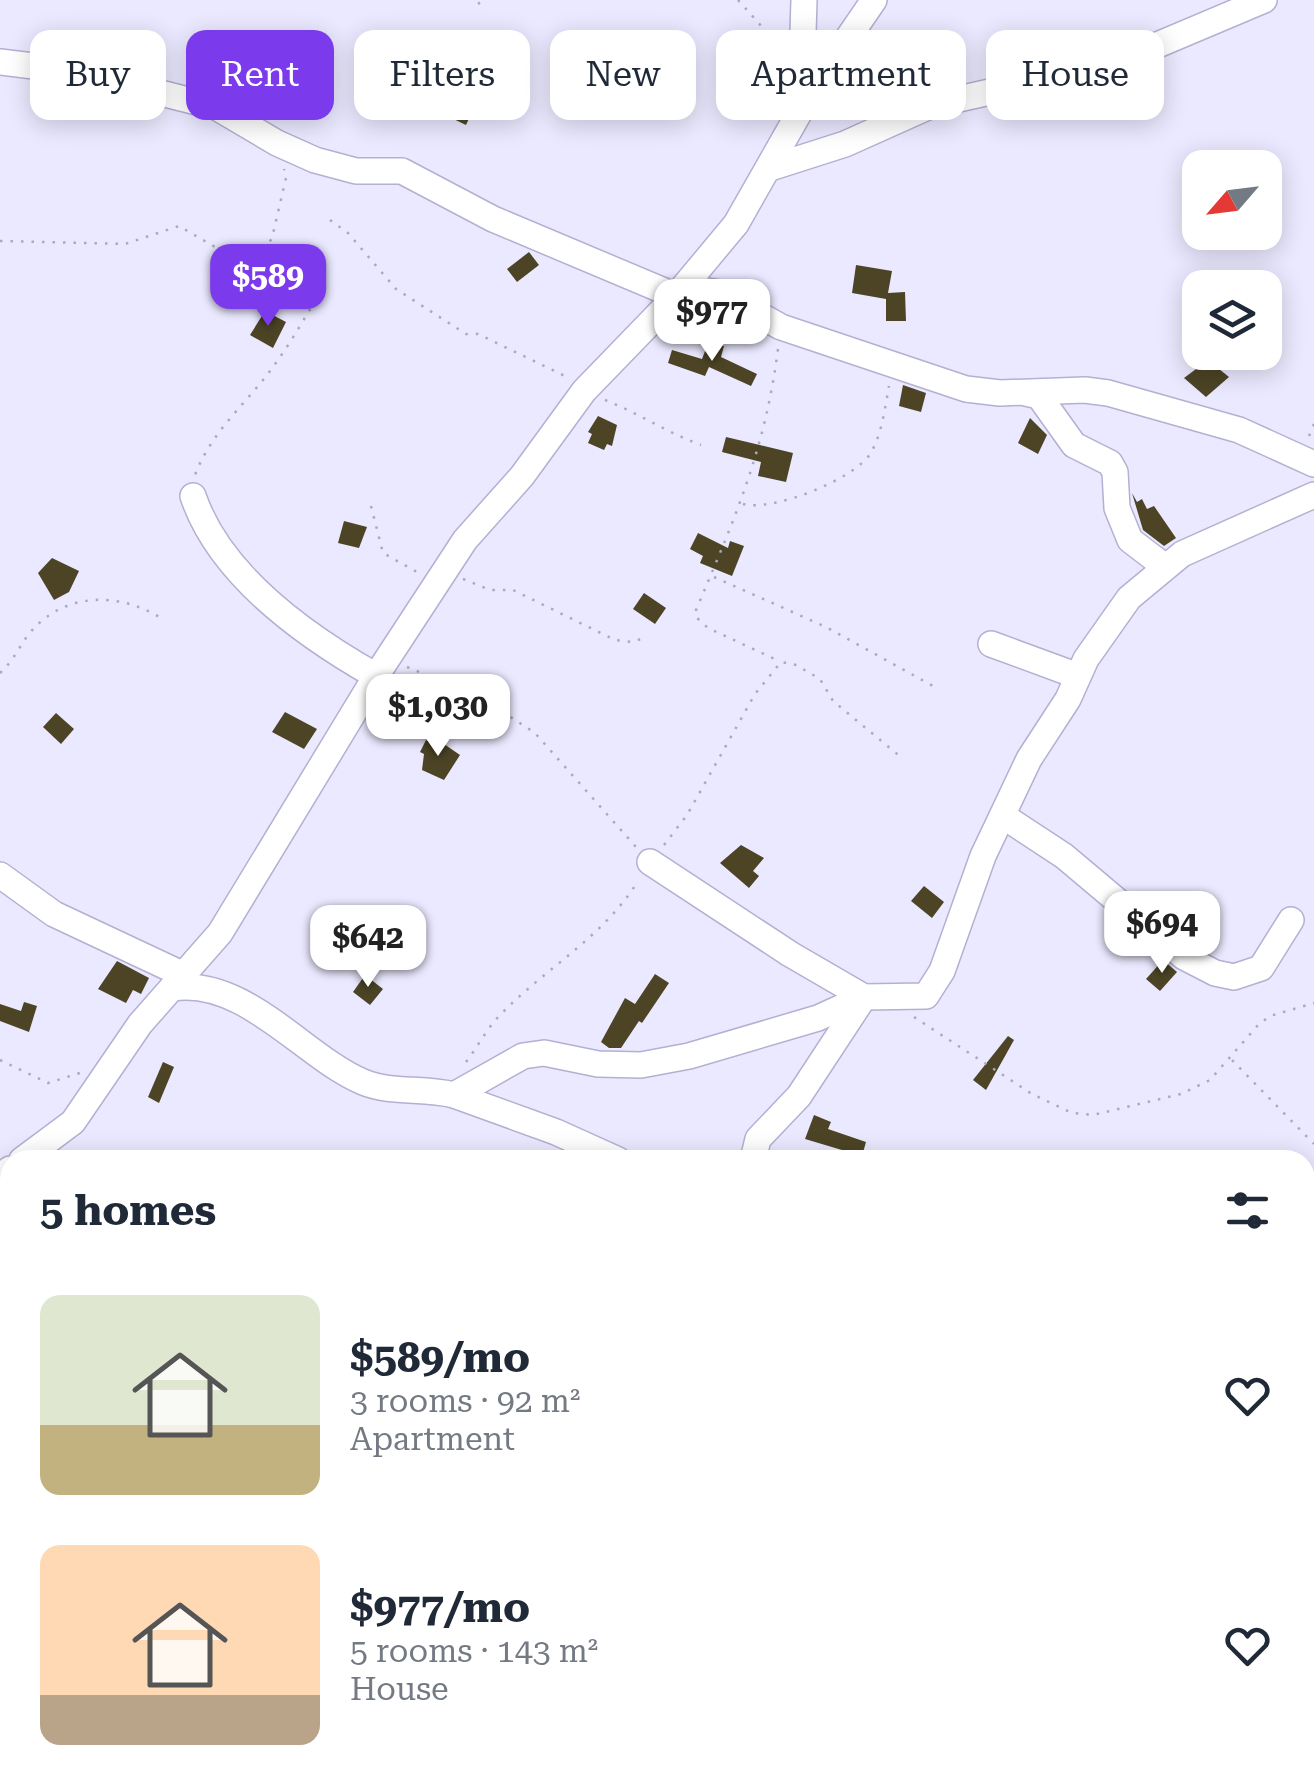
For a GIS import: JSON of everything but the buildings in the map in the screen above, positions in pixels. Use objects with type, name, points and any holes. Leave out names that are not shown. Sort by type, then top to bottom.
[{"type":"street","points":[[803,30],[804,0]]},
{"type":"street","points":[[854,30],[874,0]]},
{"type":"street","points":[[770,168],[845,144],[932,104],[1110,66],[1264,0]]},
{"type":"street","points":[[0,62],[74,72],[216,106],[277,143],[334,166],[402,171],[417,176],[480,213],[676,296],[695,289],[720,293],[781,326],[966,389],[1026,393],[1085,390],[1108,394],[1239,430],[1314,464]]},
{"type":"street","points":[[35,1150],[73,1122],[109,1066],[220,934],[465,540],[522,476],[584,391],[676,296],[736,224],[797,120]]},
{"type":"street","points":[[1026,393],[1038,396],[1074,445],[1110,463],[1115,472],[1117,508],[1130,540],[1164,566]]},
{"type":"street","points":[[454,1095],[523,1056],[544,1053],[619,1066],[654,1063],[818,1018],[864,997],[926,996],[935,987],[977,870],[1029,759],[1129,598],[1164,566],[1200,544],[1314,494]]},
{"type":"street","points":[[193,496],[218,541],[280,615],[321,645],[382,668]]},
{"type":"street","points":[[991,644],[1078,676]]},
{"type":"street","points":[[1003,816],[1075,865],[1166,944],[1215,973],[1234,976],[1262,968],[1291,920]]},
{"type":"street","points":[[653,857],[790,954],[864,997]]},
{"type":"street","points":[[0,875],[66,921],[179,982],[262,1013],[358,1080],[392,1090],[454,1095],[596,1150]]},
{"type":"street","points":[[755,1150],[758,1139],[799,1096],[864,997]]},
{"type":"path","points":[[738,0],[768,30]]},
{"type":"path","points":[[253,269],[272,238],[286,178],[277,143]]},
{"type":"path","points":[[330,220],[348,233],[405,296],[466,334],[478,334],[558,370],[584,391],[622,405],[650,425],[700,445]]},
{"type":"path","points":[[0,241],[126,244],[179,226],[253,269],[308,290],[312,306],[270,371],[205,454],[196,472],[193,496]]},
{"type":"path","points":[[781,326],[768,420],[742,504],[696,617],[708,628],[820,679],[833,701],[902,758]]},
{"type":"path","points":[[742,504],[763,506],[797,496],[862,462],[879,430],[891,365]]},
{"type":"path","points":[[371,506],[383,553],[439,577],[482,588],[513,590],[615,640],[642,639]]},
{"type":"path","points":[[712,576],[826,627],[933,686]]},
{"type":"path","points":[[0,674],[16,657],[28,635],[71,602],[136,603],[164,620]]},
{"type":"path","points":[[463,1066],[502,1012],[620,910],[653,857],[687,815],[726,740],[768,673],[781,662]]},
{"type":"path","points":[[382,668],[480,698],[512,716],[555,754],[628,841],[653,857]]},
{"type":"path","points":[[912,1016],[987,1067],[1072,1113],[1113,1112],[1181,1094],[1210,1080],[1270,1016],[1314,1003]]},
{"type":"path","points":[[0,1060],[48,1082],[70,1073],[109,1066]]},
{"type":"path","points":[[1232,1060],[1314,1144]]}]
